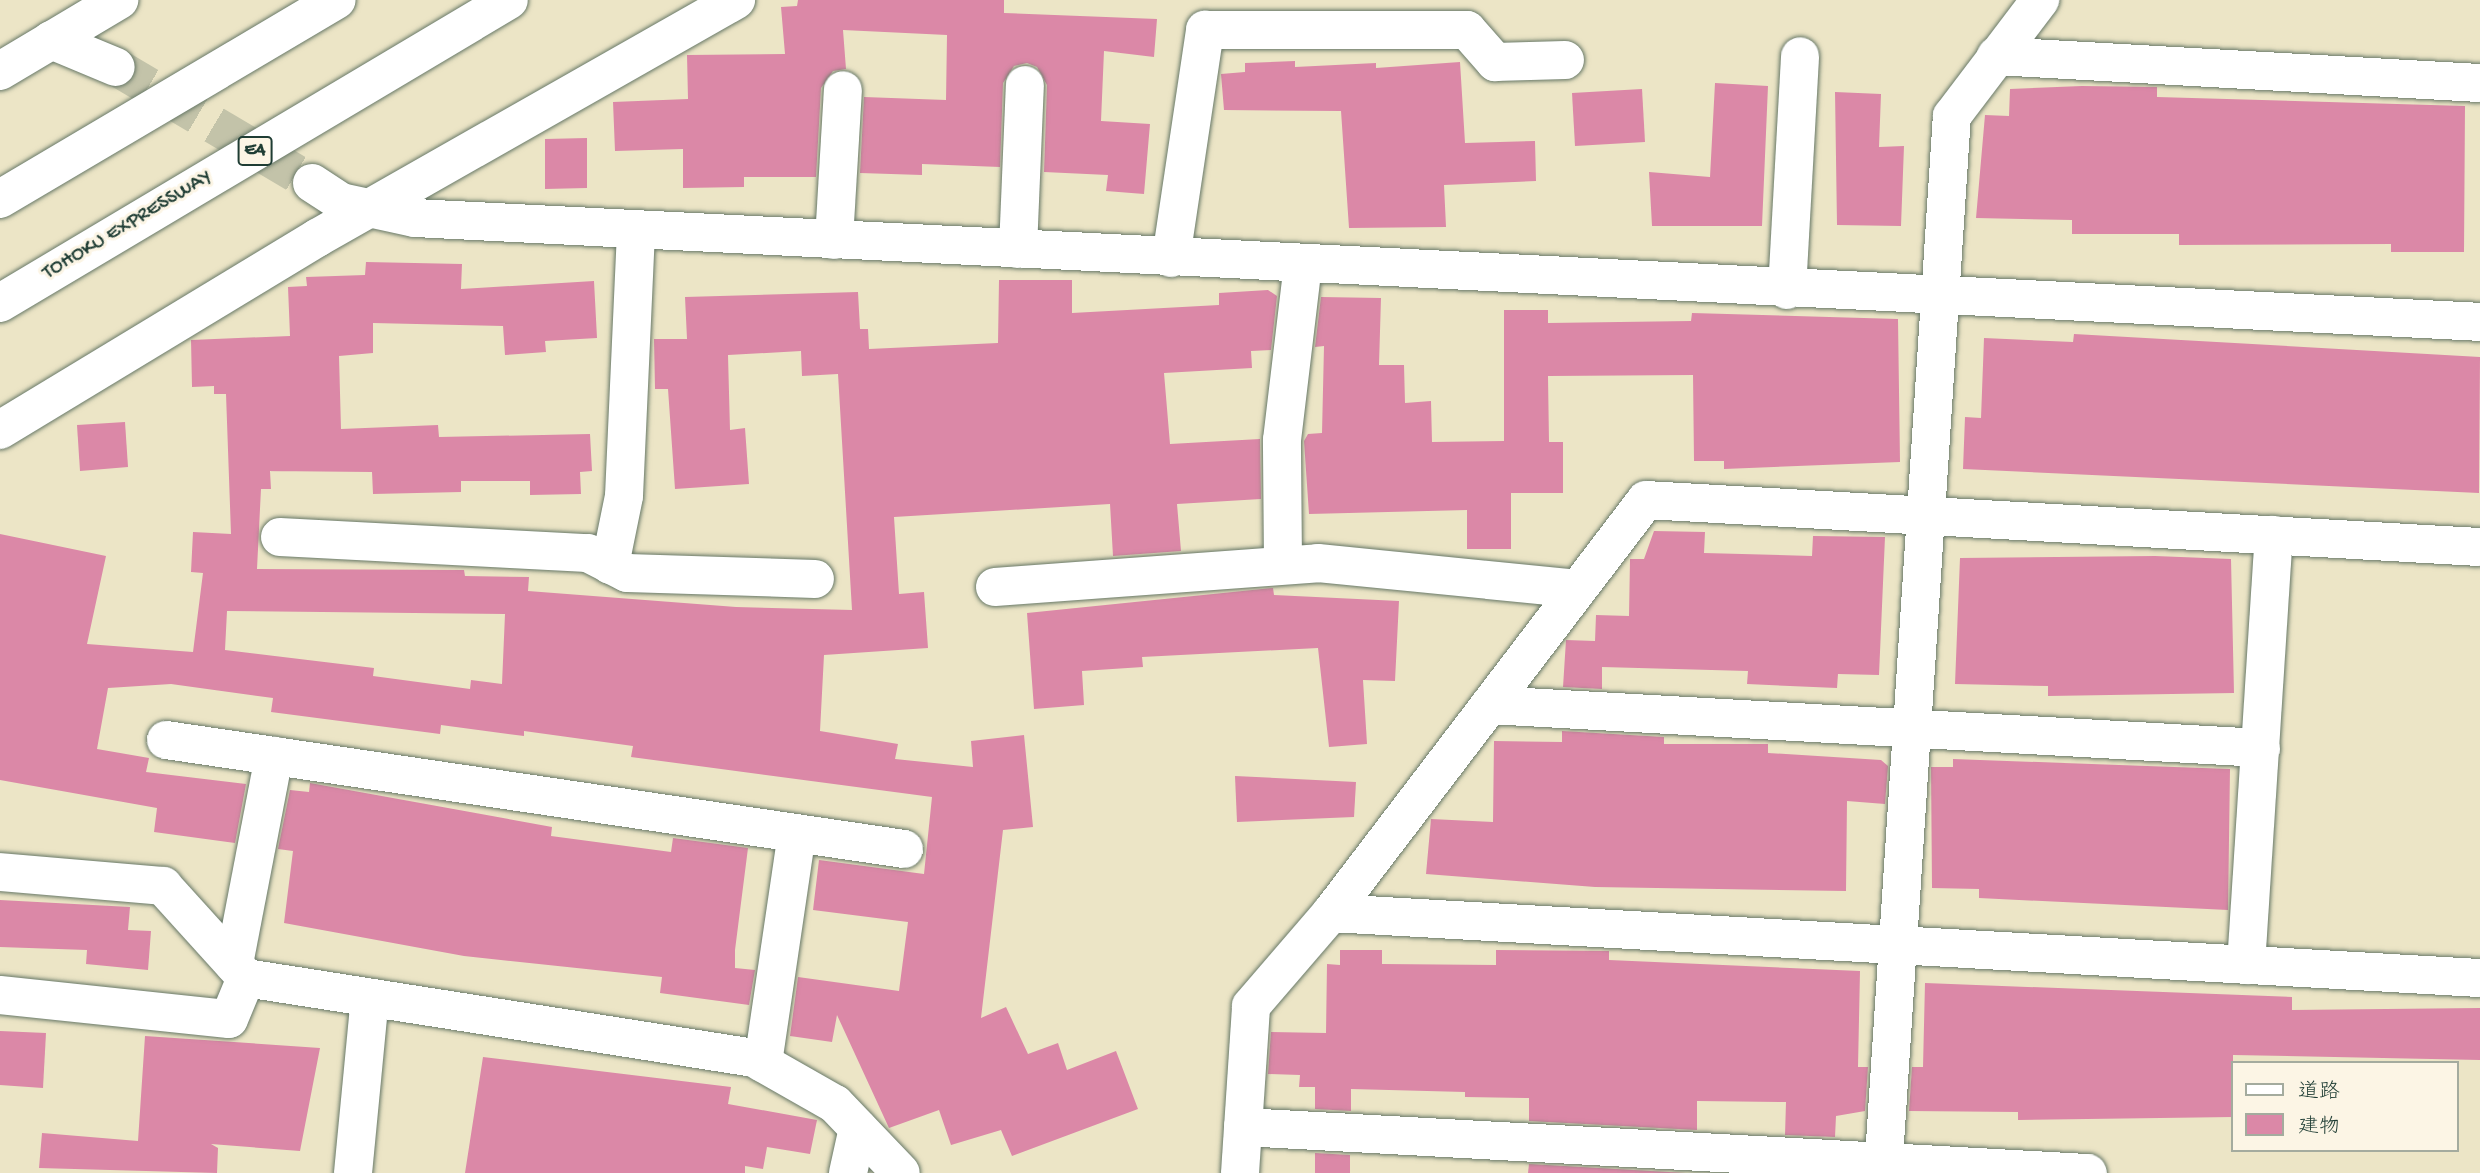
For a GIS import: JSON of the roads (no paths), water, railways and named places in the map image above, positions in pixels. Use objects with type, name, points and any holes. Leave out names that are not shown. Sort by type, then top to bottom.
[{"type":"main road","points":[[0,71],[119,0]]},
{"type":"main road","points":[[0,199],[336,0]]},
{"type":"main road","name":"TOHOKU EXPRESSWAY","points":[[0,303],[509,0]]},
{"type":"main road","points":[[0,430],[372,207],[736,0]]},
{"type":"main road","points":[[1883,1168],[1952,116],[2040,0]]},
{"type":"main road","points":[[1171,258],[1205,30],[1467,30],[1495,62],[1566,60]]},
{"type":"main road","points":[[51,40],[116,66]]},
{"type":"main road","points":[[1996,55],[2480,83]]},
{"type":"main road","points":[[1787,290],[1800,57]]},
{"type":"main road","points":[[1018,249],[1026,85]]},
{"type":"main road","points":[[834,240],[843,90]]},
{"type":"main road","points":[[312,183],[341,202],[415,218],[1940,298],[2480,322]]},
{"type":"main road","points":[[610,565],[624,496],[636,230]]},
{"type":"main road","points":[[1283,564],[1282,440],[1303,264]]},
{"type":"main road","points":[[1240,1173],[1251,1006],[1331,913],[1646,500],[2480,547]]},
{"type":"main road","points":[[2246,965],[2274,536]]},
{"type":"main road","points":[[280,537],[588,554],[627,573],[816,579]]},
{"type":"main road","points":[[995,587],[1283,564],[1578,589]]},
{"type":"main road","points":[[1490,705],[2260,748]]},
{"type":"main road","points":[[166,740],[904,849]]},
{"type":"main road","points":[[0,995],[229,1019],[240,971],[274,756]]},
{"type":"main road","points":[[763,1063],[797,833]]},
{"type":"main road","points":[[0,872],[163,886],[240,971],[370,998],[763,1063],[835,1104],[901,1173]]},
{"type":"main road","points":[[1331,913],[2480,978]]},
{"type":"main road","points":[[352,1173],[370,998]]},
{"type":"main road","points":[[1243,1127],[1883,1168],[2088,1173]]},
{"type":"main road","points":[[848,1173],[858,1128]]},
{"type":"tunnel","points":[[116,67],[312,183]]}]
